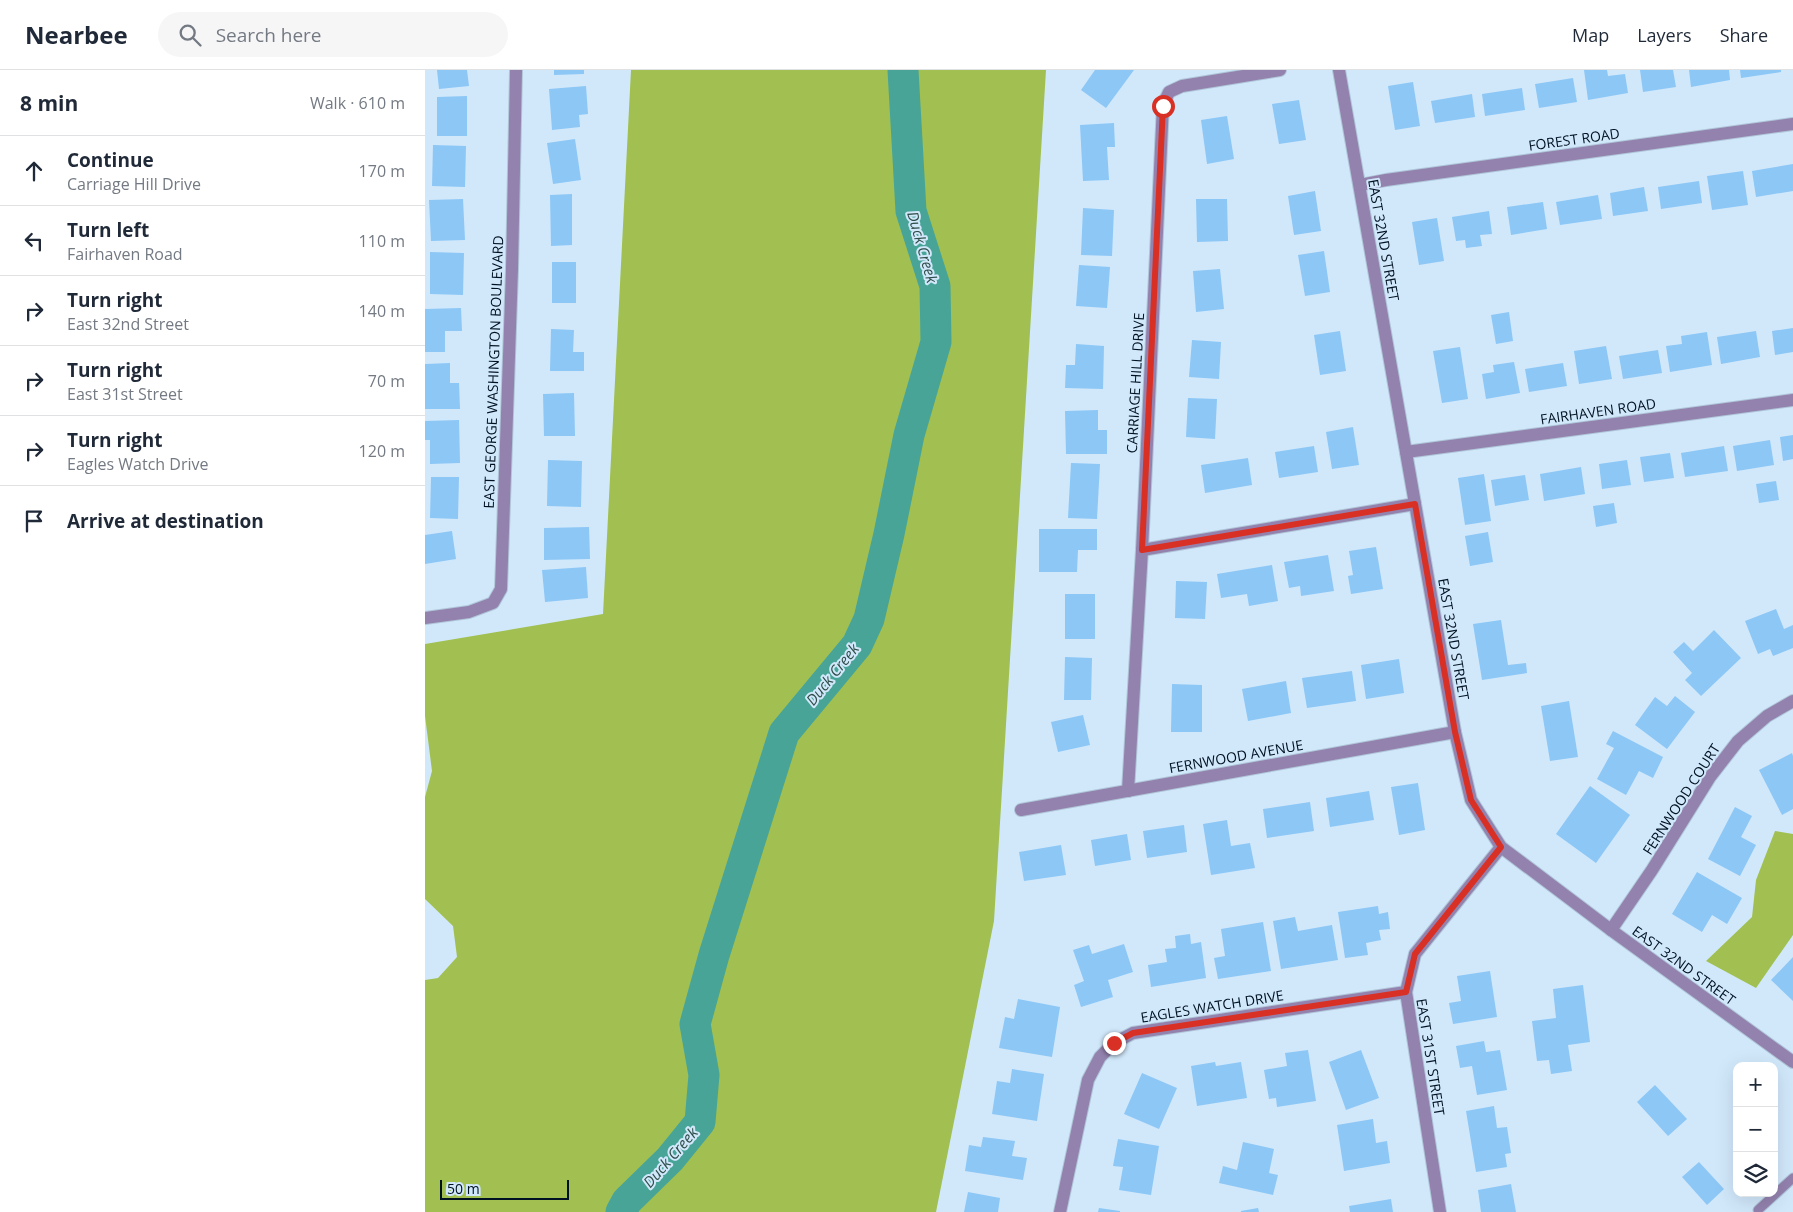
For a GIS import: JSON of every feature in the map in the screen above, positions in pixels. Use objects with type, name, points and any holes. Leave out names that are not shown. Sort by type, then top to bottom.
[{"type":"street","name":"EAST GEORGE WASHINGTON BOULEVARD","points":[[425,618],[469,612],[493,603],[501,589],[512,269],[516,70]]},
{"type":"street","name":"CARRIAGE HILL DRIVE","points":[[1128,791],[1142,550],[1163,106],[1169,92],[1182,86],[1280,70]]},
{"type":"street","name":"EAST 32ND STREET","points":[[1339,70],[1455,732],[1471,800],[1501,847],[1611,930],[1793,1062]]},
{"type":"street","name":"FOREST ROAD","points":[[1359,185],[1396,178],[1793,124]]},
{"type":"street","name":"FAIRHAVEN ROAD","points":[[1406,452],[1793,400]]},
{"type":"street","points":[[1142,550],[1415,504]]},
{"type":"street","name":"FERNWOOD COURT","points":[[1611,930],[1652,870],[1710,777],[1738,741],[1767,716],[1793,701]]},
{"type":"street","name":"FERNWOOD AVENUE","points":[[1021,810],[1455,732]]},
{"type":"street","name":"EAST 31ST STREET","points":[[1440,1212],[1406,992],[1415,954],[1501,847]]},
{"type":"street","name":"EAGLES WATCH DRIVE","points":[[1060,1212],[1088,1080],[1100,1057],[1114,1043],[1133,1033],[1406,992]]},
{"type":"lane","points":[[1758,1210],[1793,1178]]},
{"type":"green space","points":[[631,70],[1046,70],[994,921],[936,1212],[425,1212],[425,980],[438,978],[457,957],[453,926],[425,899],[425,797],[432,771],[425,716],[425,644],[603,614]]},
{"type":"green space","points":[[1775,831],[1793,834],[1793,935],[1756,988],[1706,961],[1752,917],[1756,880]]},
{"type":"building","points":[[437,70],[467,70],[469,86],[439,89]]},
{"type":"building","points":[[554,70],[584,70],[584,74],[554,75]]},
{"type":"building","points":[[1095,70],[1134,70],[1106,108],[1081,90]]},
{"type":"building","points":[[1584,70],[1607,70],[1608,76],[1625,74],[1628,93],[1588,100]]},
{"type":"building","points":[[1640,70],[1673,70],[1676,87],[1643,92]]},
{"type":"building","points":[[1689,70],[1729,70],[1730,80],[1691,87]]},
{"type":"building","points":[[1740,70],[1781,70],[1781,72],[1741,78]]},
{"type":"building","points":[[1573,78],[1577,102],[1539,108],[1535,84]]},
{"type":"building","points":[[1413,82],[1420,126],[1395,130],[1388,86]]},
{"type":"building","points":[[586,86],[588,114],[579,115],[580,127],[552,130],[549,89]]},
{"type":"building","points":[[1522,88],[1525,110],[1485,116],[1482,94]]},
{"type":"building","points":[[1472,94],[1475,117],[1435,123],[1431,101]]},
{"type":"building","points":[[467,96],[467,136],[437,136],[437,97]]},
{"type":"building","points":[[1299,100],[1306,140],[1279,144],[1272,104]]},
{"type":"building","points":[[1227,116],[1234,159],[1207,164],[1201,120]]},
{"type":"building","points":[[1114,123],[1115,147],[1107,147],[1109,180],[1083,181],[1080,125]]},
{"type":"building","points":[[575,139],[581,180],[553,184],[547,143]]},
{"type":"building","points":[[433,145],[466,146],[465,187],[432,186]]},
{"type":"building","points":[[1793,164],[1793,191],[1756,197],[1752,171]]},
{"type":"building","points":[[1743,171],[1748,205],[1712,210],[1707,176]]},
{"type":"building","points":[[1699,181],[1702,203],[1661,209],[1658,187]]},
{"type":"building","points":[[1644,187],[1648,211],[1613,216],[1610,193]]},
{"type":"building","points":[[1315,191],[1321,231],[1294,235],[1288,196]]},
{"type":"building","points":[[572,194],[572,245],[551,246],[550,195]]},
{"type":"building","points":[[1598,195],[1602,219],[1560,225],[1556,202]]},
{"type":"building","points":[[463,199],[465,240],[431,241],[429,200]]},
{"type":"building","points":[[1196,199],[1227,199],[1228,241],[1197,242]]},
{"type":"building","points":[[1543,202],[1547,229],[1511,235],[1507,207]]},
{"type":"building","points":[[1083,208],[1114,210],[1112,256],[1081,255]]},
{"type":"building","points":[[1489,211],[1492,234],[1480,235],[1482,246],[1466,248],[1465,240],[1456,241],[1452,217]]},
{"type":"building","points":[[1437,218],[1444,261],[1419,265],[1412,222]]},
{"type":"building","points":[[1324,251],[1330,292],[1305,296],[1298,255]]},
{"type":"building","points":[[430,252],[464,253],[463,295],[430,294]]},
{"type":"building","points":[[552,262],[576,262],[576,303],[552,303]]},
{"type":"building","points":[[1079,265],[1110,267],[1107,308],[1076,306]]},
{"type":"building","points":[[1220,269],[1224,309],[1196,312],[1193,271]]},
{"type":"building","points":[[461,308],[462,331],[445,331],[445,352],[425,352],[425,309]]},
{"type":"building","points":[[1509,312],[1513,341],[1496,344],[1491,315]]},
{"type":"building","points":[[1793,328],[1793,352],[1775,355],[1772,331]]},
{"type":"building","points":[[551,329],[574,330],[573,352],[584,352],[584,371],[550,371]]},
{"type":"building","points":[[1340,331],[1346,371],[1320,375],[1314,335]]},
{"type":"building","points":[[1756,331],[1760,357],[1721,364],[1717,337]]},
{"type":"building","points":[[1707,332],[1712,365],[1670,372],[1666,346],[1682,344],[1681,336]]},
{"type":"building","points":[[1192,340],[1221,342],[1219,379],[1189,377]]},
{"type":"building","points":[[1076,344],[1104,346],[1103,389],[1065,388],[1066,365],[1075,365]]},
{"type":"building","points":[[1606,346],[1612,379],[1579,384],[1574,351]]},
{"type":"building","points":[[1460,347],[1468,399],[1442,403],[1433,351]]},
{"type":"building","points":[[1658,350],[1662,373],[1623,379],[1619,356]]},
{"type":"building","points":[[1514,362],[1520,393],[1486,399],[1482,374],[1494,372],[1493,365]]},
{"type":"building","points":[[450,363],[450,383],[459,383],[460,409],[425,409],[425,364]]},
{"type":"building","points":[[1563,363],[1567,386],[1529,392],[1525,369]]},
{"type":"building","points":[[574,393],[575,436],[544,436],[543,394]]},
{"type":"building","points":[[1188,398],[1217,399],[1215,439],[1186,437]]},
{"type":"building","points":[[1098,410],[1098,430],[1107,430],[1107,454],[1066,454],[1065,411]]},
{"type":"building","points":[[459,420],[460,463],[430,464],[430,440],[425,440],[425,421]]},
{"type":"building","points":[[1353,427],[1359,465],[1332,469],[1326,432]]},
{"type":"building","points":[[1793,435],[1793,459],[1783,461],[1780,437]]},
{"type":"building","points":[[1770,440],[1774,465],[1737,471],[1733,446]]},
{"type":"building","points":[[1314,446],[1318,472],[1279,478],[1275,452]]},
{"type":"building","points":[[1724,446],[1728,471],[1685,477],[1681,453]]},
{"type":"building","points":[[1670,453],[1674,478],[1644,482],[1640,457]]},
{"type":"building","points":[[1248,458],[1252,485],[1205,493],[1201,465]]},
{"type":"building","points":[[548,460],[582,461],[581,507],[547,506]]},
{"type":"building","points":[[1627,460],[1631,485],[1602,489],[1599,464]]},
{"type":"building","points":[[1071,463],[1100,464],[1097,519],[1068,518]]},
{"type":"building","points":[[1581,467],[1585,494],[1544,501],[1540,474]]},
{"type":"building","points":[[1484,474],[1491,521],[1465,525],[1458,478]]},
{"type":"building","points":[[1525,475],[1529,500],[1495,506],[1491,480]]},
{"type":"building","points":[[431,477],[459,477],[458,519],[430,518]]},
{"type":"building","points":[[1776,481],[1779,500],[1759,503],[1756,484]]},
{"type":"building","points":[[1614,503],[1617,523],[1596,527],[1593,506]]},
{"type":"building","points":[[589,527],[590,559],[544,560],[544,528]]},
{"type":"building","points":[[1039,529],[1097,529],[1097,550],[1078,550],[1077,572],[1039,572]]},
{"type":"building","points":[[452,531],[456,559],[425,564],[425,535]]},
{"type":"building","points":[[1488,532],[1493,562],[1470,566],[1465,536]]},
{"type":"building","points":[[1376,547],[1383,589],[1351,594],[1348,576],[1353,575],[1349,551]]},
{"type":"building","points":[[1328,555],[1334,591],[1301,596],[1300,586],[1289,588],[1284,562]]},
{"type":"building","points":[[1272,565],[1278,601],[1249,606],[1247,594],[1221,598],[1217,574]]},
{"type":"building","points":[[586,567],[588,598],[545,602],[542,570]]},
{"type":"building","points":[[1176,581],[1207,582],[1205,619],[1175,618]]},
{"type":"building","points":[[1065,594],[1095,594],[1095,639],[1065,639]]},
{"type":"building","points":[[1776,609],[1784,629],[1793,625],[1793,648],[1773,656],[1770,649],[1758,654],[1745,621]]},
{"type":"building","points":[[1501,620],[1508,665],[1526,663],[1527,673],[1482,680],[1473,624]]},
{"type":"building","points":[[1714,630],[1741,658],[1701,696],[1685,680],[1692,673],[1673,652],[1684,642],[1693,651]]},
{"type":"building","points":[[1065,657],[1092,658],[1091,700],[1064,700]]},
{"type":"building","points":[[1399,659],[1404,693],[1366,699],[1361,665]]},
{"type":"building","points":[[1352,671],[1356,701],[1307,708],[1302,678]]},
{"type":"building","points":[[1286,681],[1291,713],[1248,721],[1242,689]]},
{"type":"building","points":[[1172,684],[1202,685],[1202,732],[1171,732]]},
{"type":"building","points":[[1675,696],[1695,712],[1667,749],[1635,725],[1655,697],[1667,706]]},
{"type":"building","points":[[1569,701],[1578,757],[1550,761],[1541,706]]},
{"type":"building","points":[[1083,715],[1090,745],[1058,752],[1051,722]]},
{"type":"building","points":[[1613,731],[1663,757],[1653,778],[1639,771],[1626,795],[1597,779],[1614,748],[1606,744]]},
{"type":"building","points":[[1792,753],[1793,809],[1782,815],[1759,770]]},
{"type":"building","points":[[1418,783],[1425,830],[1399,835],[1391,787]]},
{"type":"building","points":[[1590,786],[1630,815],[1596,863],[1556,834]]},
{"type":"building","points":[[1369,791],[1374,820],[1330,827],[1326,798]]},
{"type":"building","points":[[1310,802],[1314,831],[1267,838],[1263,809]]},
{"type":"building","points":[[1735,807],[1752,816],[1741,837],[1756,845],[1740,876],[1708,859]]},
{"type":"building","points":[[1227,820],[1231,846],[1250,843],[1255,868],[1211,875],[1203,824]]},
{"type":"building","points":[[1184,825],[1187,852],[1147,858],[1143,831]]},
{"type":"building","points":[[1127,834],[1131,860],[1095,866],[1091,840]]},
{"type":"building","points":[[1061,845],[1066,875],[1024,881],[1019,852]]},
{"type":"building","points":[[1697,872],[1742,898],[1727,924],[1712,915],[1702,932],[1672,914]]},
{"type":"building","points":[[1378,906],[1379,914],[1388,912],[1390,929],[1379,930],[1381,940],[1366,943],[1368,955],[1345,958],[1338,912]]},
{"type":"building","points":[[1295,917],[1298,931],[1332,925],[1338,960],[1281,969],[1273,921]]},
{"type":"building","points":[[1263,922],[1271,971],[1218,979],[1214,958],[1225,956],[1221,929]]},
{"type":"building","points":[[1190,934],[1191,944],[1201,942],[1206,978],[1151,987],[1148,965],[1167,962],[1165,949],[1176,948],[1175,936]]},
{"type":"building","points":[[1124,944],[1133,972],[1108,980],[1113,997],[1081,1007],[1074,985],[1084,981],[1073,950],[1089,945],[1092,954]]},
{"type":"building","points":[[1793,957],[1793,1001],[1771,980]]},
{"type":"building","points":[[1490,971],[1497,1017],[1453,1024],[1449,1003],[1461,1001],[1457,976]]},
{"type":"building","points":[[1583,985],[1590,1042],[1568,1045],[1572,1071],[1551,1074],[1549,1060],[1537,1061],[1532,1021],[1556,1018],[1553,989]]},
{"type":"building","points":[[1018,999],[1060,1007],[1052,1057],[999,1048],[1005,1017],[1014,1019]]},
{"type":"building","points":[[1484,1041],[1486,1052],[1500,1050],[1507,1090],[1477,1095],[1472,1066],[1460,1068],[1456,1046]]},
{"type":"building","points":[[1308,1050],[1316,1101],[1277,1107],[1276,1098],[1269,1099],[1264,1070],[1287,1066],[1285,1053]]},
{"type":"building","points":[[1361,1050],[1379,1098],[1346,1110],[1329,1062]]},
{"type":"building","points":[[1215,1062],[1216,1066],[1241,1062],[1247,1098],[1197,1106],[1191,1066]]},
{"type":"building","points":[[1012,1069],[1044,1074],[1037,1121],[992,1114],[997,1081],[1010,1083]]},
{"type":"building","points":[[1142,1073],[1177,1088],[1159,1129],[1124,1114]]},
{"type":"building","points":[[1655,1085],[1687,1119],[1668,1136],[1637,1102]]},
{"type":"building","points":[[1494,1106],[1497,1128],[1507,1127],[1511,1153],[1505,1154],[1507,1167],[1476,1172],[1466,1111]]},
{"type":"building","points":[[1373,1119],[1376,1143],[1387,1141],[1390,1163],[1344,1171],[1337,1125]]},
{"type":"building","points":[[983,1137],[1015,1141],[1012,1156],[1027,1158],[1023,1180],[965,1171],[969,1145],[981,1147]]},
{"type":"building","points":[[1118,1139],[1159,1146],[1151,1195],[1119,1190],[1123,1167],[1113,1166]]},
{"type":"building","points":[[1243,1142],[1274,1149],[1269,1173],[1278,1175],[1273,1195],[1219,1183],[1223,1166],[1237,1170]]},
{"type":"building","points":[[1699,1162],[1724,1189],[1707,1205],[1682,1177]]},
{"type":"building","points":[[1511,1184],[1516,1212],[1481,1212],[1478,1190]]},
{"type":"building","points":[[968,1192],[1000,1198],[998,1212],[964,1212]]},
{"type":"building","points":[[1391,1199],[1393,1212],[1350,1212],[1349,1206]]},
{"type":"building","points":[[1099,1208],[1120,1211],[1120,1212],[1098,1212]]},
{"type":"building","points":[[1258,1208],[1259,1212],[1241,1212],[1241,1211]]},
{"type":"waterway","name":"Duck Creek","points":[[621,1212],[627,1201],[670,1159],[700,1122],[704,1075],[695,1024],[714,955],[784,733],[857,645],[869,619],[909,435],[936,342],[935,286],[911,211],[903,70]]},
{"type":"route","points":[[1114,1043],[1133,1033],[1406,992],[1415,954],[1501,847],[1471,800],[1455,732],[1415,504],[1142,550],[1163,106]]}]
